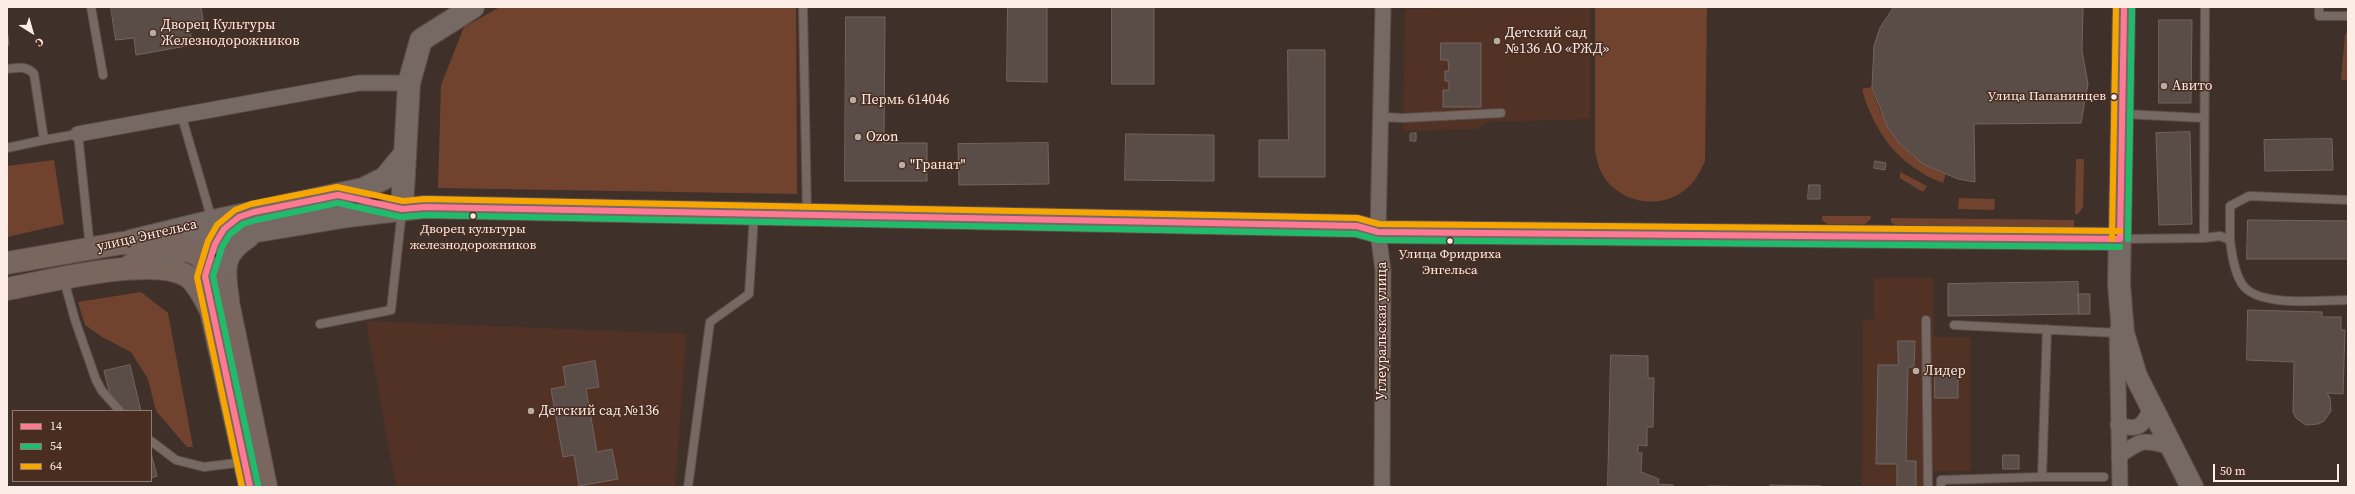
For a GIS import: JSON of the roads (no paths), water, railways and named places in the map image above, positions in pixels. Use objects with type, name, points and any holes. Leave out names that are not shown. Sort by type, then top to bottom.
[{"type":"main road","name":"улица Энгельса","points":[[7,263],[122,243]]},
{"type":"main road","points":[[122,243],[177,246],[199,256],[207,266]]},
{"type":"main road","points":[[112,270],[127,268],[168,269],[189,277],[220,309],[266,487]]},
{"type":"main road","name":"улица Энгельса","points":[[7,289],[112,270]]},
{"type":"main road","points":[[220,309],[250,487]]},
{"type":"street","points":[[473,7],[421,40],[408,83],[403,156],[402,209],[425,208],[1357,226],[1378,232],[2120,239]]},
{"type":"street","name":"Углеуральская улица","points":[[1382,487],[1383,271],[1378,232],[1384,7]]},
{"type":"street","points":[[2120,487],[2116,333],[2120,306],[2124,7]]},
{"type":"street","points":[[78,134],[181,114],[359,83],[408,83]]},
{"type":"street","points":[[338,195],[363,189],[385,178],[403,156]]},
{"type":"street","name":"улица Энгельса","points":[[112,270],[214,244],[256,222],[338,195],[402,209]]},
{"type":"street","name":"улица Энгельса","points":[[122,243],[213,221],[256,222],[402,209]]},
{"type":"street","name":"улица Энгельса","points":[[220,309],[226,259],[233,247],[256,222]]},
{"type":"street","points":[[214,244],[205,276],[220,309]]},
{"type":"street","points":[[2120,306],[2128,353],[2151,408],[2192,487]]},
{"type":"street","points":[[2118,425],[2132,429],[2140,426],[2146,420],[2151,408]]},
{"type":"street","points":[[2119,456],[2137,442],[2146,441],[2172,447]]},
{"type":"lane","points":[[92,7],[103,75]]},
{"type":"lane","points":[[803,7],[807,216]]},
{"type":"lane","points":[[2204,238],[2205,7]]},
{"type":"lane","points":[[2319,7],[2319,16],[2348,16]]},
{"type":"lane","points":[[7,69],[23,67],[29,69],[34,74],[44,140]]},
{"type":"lane","points":[[1382,117],[1403,118],[1501,113]]},
{"type":"lane","points":[[181,114],[213,221],[220,309]]},
{"type":"lane","points":[[2123,114],[2204,118]]},
{"type":"lane","points":[[7,148],[78,134],[90,249]]},
{"type":"lane","points":[[2348,200],[2249,196],[2230,206],[2230,240],[2238,277],[2242,285],[2254,294],[2268,299],[2348,300]]},
{"type":"lane","points":[[320,324],[391,310],[402,209]]},
{"type":"lane","points":[[688,487],[710,322],[749,294],[754,215]]},
{"type":"lane","points":[[2120,239],[2204,238],[2220,236],[2230,240]]},
{"type":"lane","points":[[64,279],[75,320],[96,380],[102,391],[119,410]]},
{"type":"lane","points":[[1926,320],[1928,487]]},
{"type":"lane","points":[[1954,325],[2116,333]]},
{"type":"lane","points":[[2042,477],[2047,329]]},
{"type":"lane","points":[[152,442],[176,460],[204,468],[245,462]]},
{"type":"lane","points":[[1941,487],[1941,480],[2104,477]]},
{"type":"place","name":"Дворец Культуры Железнодорожников","points":[[153,33]]},
{"type":"place","name":"Детский сад №136 АО «РЖД»","points":[[1497,41]]},
{"type":"place","name":"Авито","points":[[2164,86]]},
{"type":"place","name":"Улица Папанинцев","points":[[2114,97]]},
{"type":"place","name":"Пермь 614046","points":[[853,100]]},
{"type":"place","name":"Ozon","points":[[858,137]]},
{"type":"place","name":"\"Гранат\"","points":[[902,165]]},
{"type":"place","name":"Дворец культуры железнодорожников","points":[[473,216]]},
{"type":"place","name":"Улица Фридриха Энгельса","points":[[1450,241]]},
{"type":"place","name":"Лидер","points":[[1916,371]]},
{"type":"place","name":"Детский сад №136","points":[[531,411]]}]
